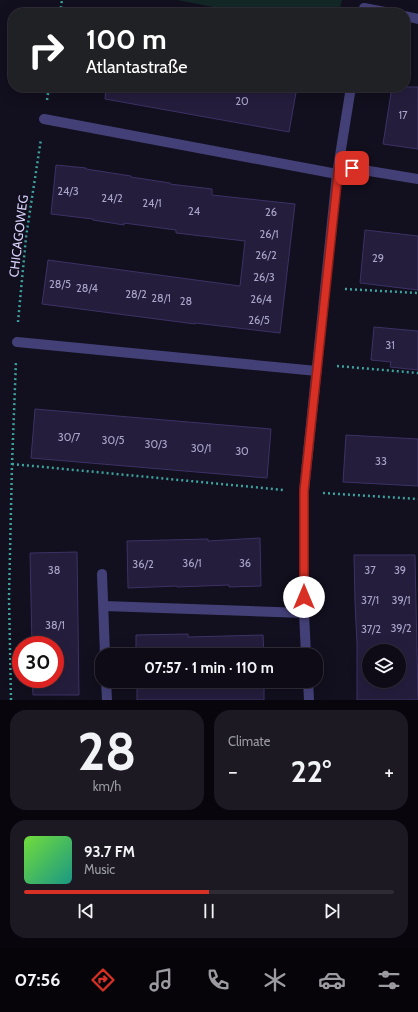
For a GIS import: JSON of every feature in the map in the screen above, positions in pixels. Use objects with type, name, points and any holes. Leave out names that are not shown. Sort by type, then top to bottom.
[{"type":"street","points":[[306,648],[304,613],[304,491],[338,170],[350,92]]},
{"type":"street","points":[[44,119],[338,170],[418,179]]},
{"type":"street","points":[[17,342],[317,371]]},
{"type":"street","points":[[102,574],[105,648]]},
{"type":"street","points":[[104,606],[304,613]]},
{"type":"street","points":[[106,688],[107,700]]},
{"type":"street","points":[[308,688],[308,700]]},
{"type":"path","name":"CHICAGOWEG","points":[[11,700],[10,597],[12,464],[17,342],[26,238],[48,92]]},
{"type":"path","points":[[346,289],[418,293]]},
{"type":"path","points":[[344,367],[418,373]]},
{"type":"path","points":[[12,464],[276,490],[418,500]]},
{"type":"green space","points":[[177,0],[342,0],[340,8],[218,8]]},
{"type":"building","points":[[410,87],[418,87],[418,149],[383,144],[391,92],[410,92]]},
{"type":"building","points":[[106,92],[296,92],[289,132],[105,99]]},
{"type":"building","points":[[56,165],[86,168],[170,184],[212,189],[212,195],[295,204],[280,333],[195,324],[42,304],[48,260],[240,286],[245,241],[176,233],[176,230],[124,223],[124,225],[93,219],[51,214]]},
{"type":"building","points":[[365,230],[418,236],[418,290],[360,283]]},
{"type":"building","points":[[374,327],[418,331],[418,370],[390,367],[391,362],[371,360]]},
{"type":"building","points":[[35,409],[271,429],[267,478],[31,458]]},
{"type":"building","points":[[346,435],[418,439],[418,486],[343,482]]},
{"type":"building","points":[[260,538],[261,586],[229,587],[229,585],[128,588],[127,541],[208,539],[208,541]]},
{"type":"building","points":[[77,552],[79,695],[33,695],[33,688],[64,688],[64,636],[32,636],[30,553]]},
{"type":"building","points":[[354,555],[415,555],[418,700],[357,700]]},
{"type":"building","points":[[188,634],[188,637],[263,635],[264,648],[136,648],[136,635]]},
{"type":"building","points":[[137,688],[264,688],[264,700],[137,700]]},
{"type":"route","points":[[304,597],[304,491],[338,174],[339,166],[352,168]]}]
